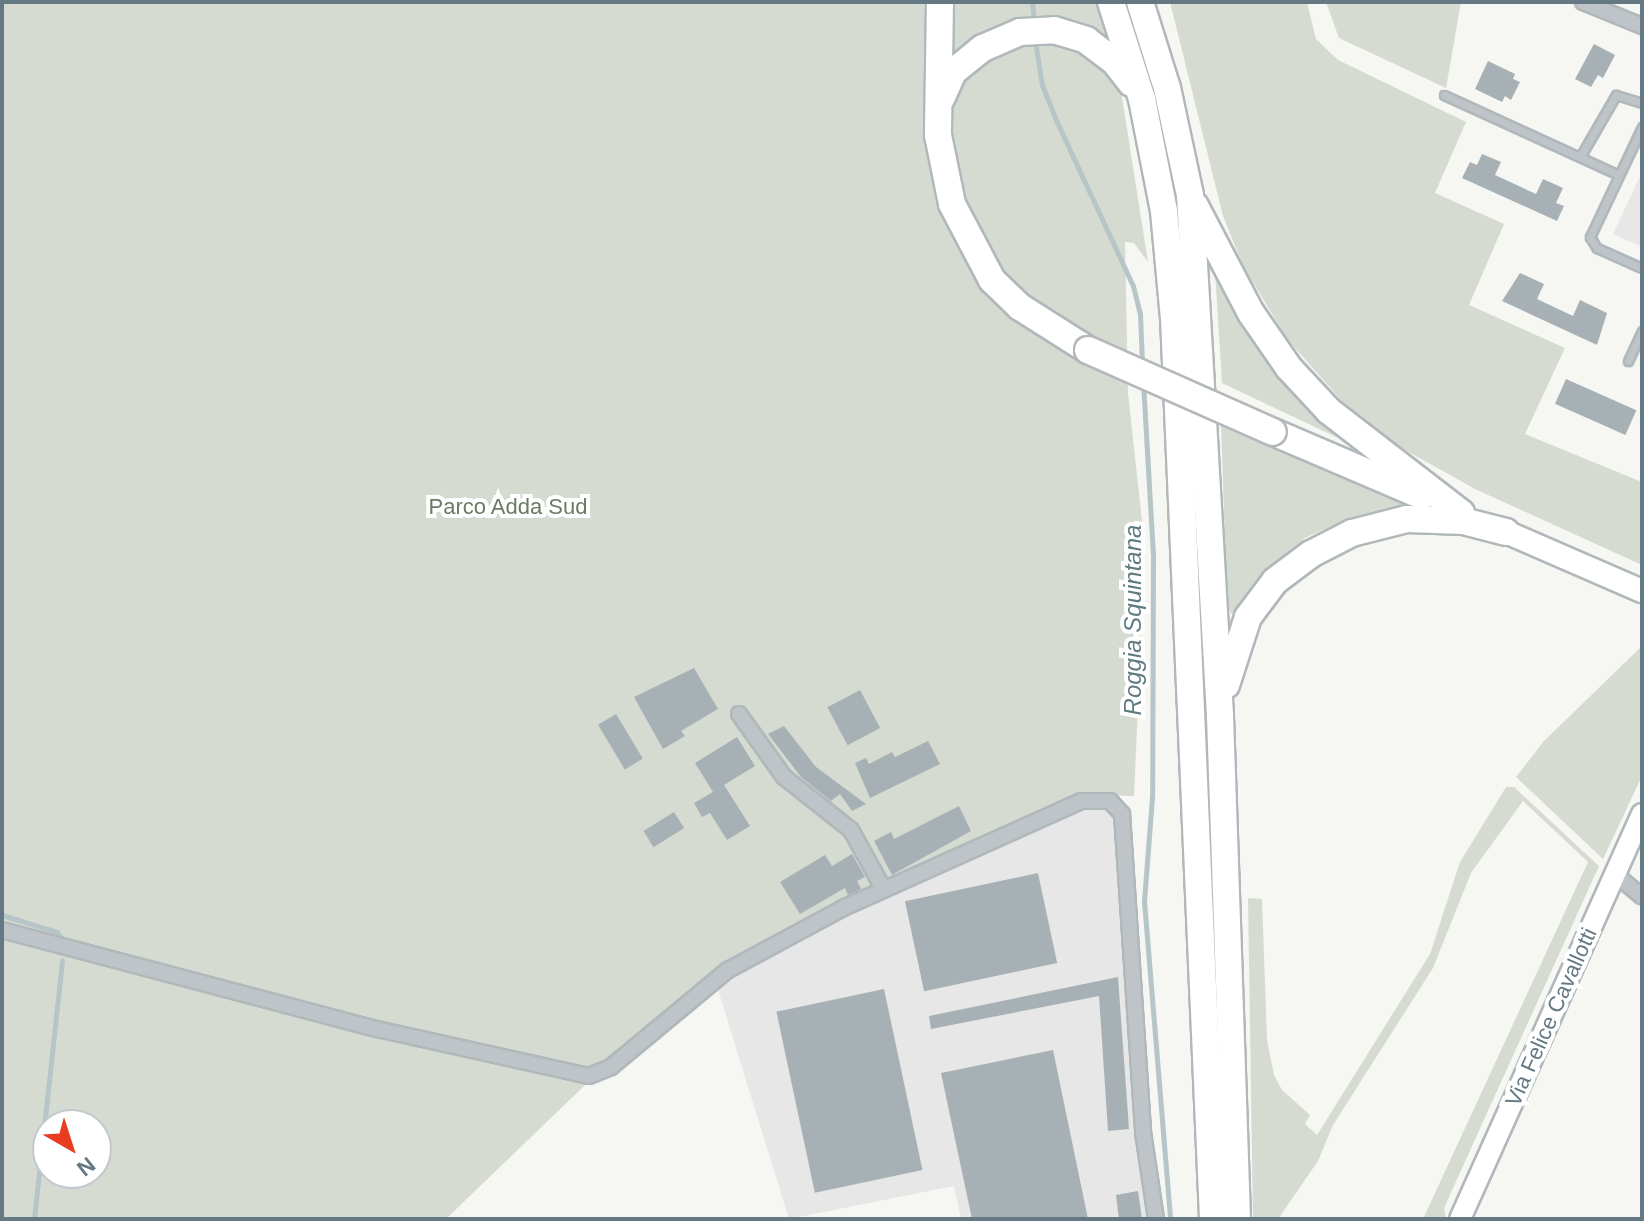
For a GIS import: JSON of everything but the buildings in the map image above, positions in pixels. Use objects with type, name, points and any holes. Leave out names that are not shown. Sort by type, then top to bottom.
[{"type":"highway","points":[[940,2],[939,105],[944,171],[968,242],[992,280],[1020,307],[1088,350],[1506,532]]},
{"type":"highway","points":[[1111,2],[1142,99],[1164,211],[1174,318],[1213,1219]]},
{"type":"highway","points":[[1140,2],[1167,88],[1190,195],[1220,716],[1237,1219]]},
{"type":"highway","points":[[939,105],[953,72],[983,48],[1020,32],[1054,30],[1086,40],[1114,61],[1142,99]]},
{"type":"highway","points":[[1190,195],[1251,313],[1289,368],[1329,411],[1461,513]]},
{"type":"highway","points":[[1220,716],[1234,652],[1248,617],[1275,581],[1311,554],[1352,533],[1407,519],[1463,521],[1506,532]]},
{"type":"main road","points":[[1506,532],[1642,591]]},
{"type":"street","points":[[1583,2],[1642,26]]},
{"type":"street","points":[[739,714],[784,777],[851,830],[884,890]]},
{"type":"street","points":[[2,930],[576,1076],[611,1067],[728,970],[884,890],[1081,801],[1110,801],[1121,809],[1143,1132],[1156,1219]]},
{"type":"street","name":"Via Felice Cavallotti","points":[[1460,1219],[1642,814]]},
{"type":"street","points":[[1615,874],[1642,897]]},
{"type":"lane","points":[[1444,95],[1619,175]]},
{"type":"lane","points":[[1580,157],[1616,95],[1642,103]]},
{"type":"lane","points":[[1642,127],[1591,241],[1642,268]]},
{"type":"lane","points":[[1628,361],[1642,331]]},
{"type":"shaded area","points":[[1642,172],[1642,247],[1613,234]]},
{"type":"shaded area","points":[[1081,801],[1119,806],[1156,1219],[961,1219],[954,1186],[789,1219],[715,980]]},
{"type":"green space","name":"Parco Adda Sud","points":[[2,2],[1107,2],[1148,262],[1134,243],[1125,242],[1128,393],[1145,548],[1134,796],[1084,795],[840,904],[722,965],[608,1063],[446,1219],[2,1219]]},
{"type":"green space","points":[[1170,2],[1307,2],[1316,39],[1338,60],[1466,122],[1435,193],[1504,224],[1469,305],[1565,348],[1525,434],[1642,482],[1642,565],[1475,489],[1389,441],[1349,409],[1288,340],[1243,266],[1223,216]]},
{"type":"green space","points":[[1326,2],[1461,2],[1446,88],[1339,38]]},
{"type":"green space","points":[[1214,255],[1370,453],[1222,383]]},
{"type":"green space","points":[[1221,421],[1434,509],[1349,518],[1305,538],[1233,615],[1227,609]]},
{"type":"green space","points":[[1642,646],[1642,776],[1603,859],[1516,777],[1544,741]]},
{"type":"green space","points":[[1506,787],[1514,787],[1599,866],[1444,1208],[1446,1219],[1423,1219],[1588,862],[1523,801],[1471,873],[1433,968],[1333,1125],[1318,1161],[1278,1219],[1253,1219],[1248,898],[1262,899],[1267,1040],[1274,1075],[1282,1090],[1310,1115],[1305,1124],[1317,1135],[1430,954],[1460,862]]},
{"type":"waterway","name":"Roggia Squintana","points":[[1032,2],[1034,22]]},
{"type":"waterway","name":"Roggia Squintana","points":[[1035,41],[1042,85],[1133,286],[1140,314],[1142,364]]},
{"type":"waterway","name":"Roggia Squintana","points":[[1143,382],[1153,554],[1152,797],[1144,901],[1170,1219]]},
{"type":"waterway","points":[[2,915],[57,932],[64,942]]},
{"type":"waterway","points":[[34,1219],[62,961]]}]
